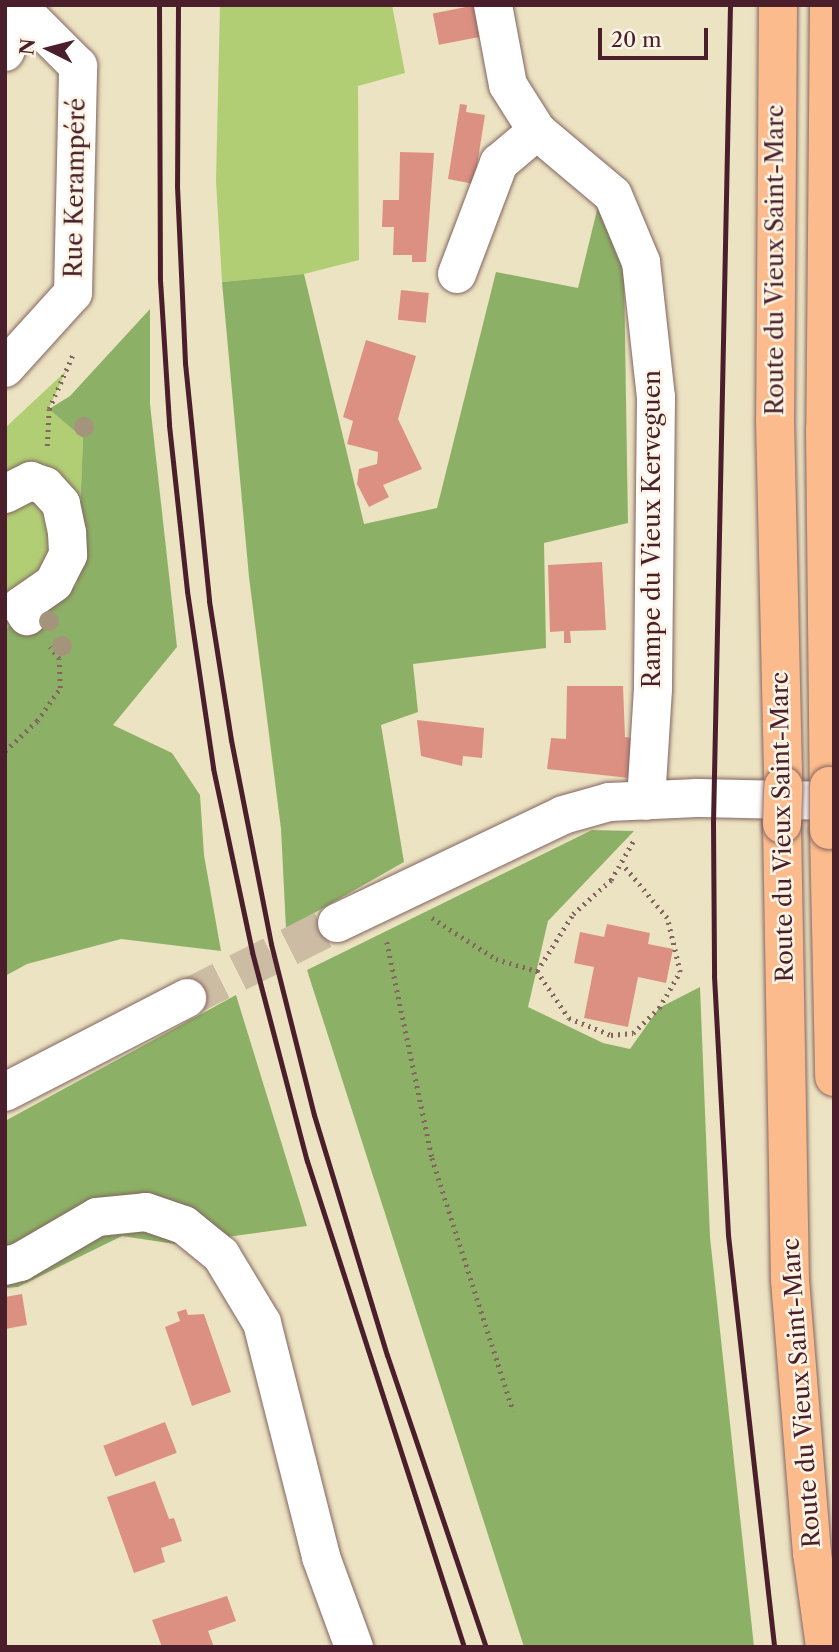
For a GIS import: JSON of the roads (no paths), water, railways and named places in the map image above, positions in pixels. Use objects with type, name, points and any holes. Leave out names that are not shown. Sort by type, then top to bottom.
[{"type":"highway","name":"Route du Vieux Saint-Marc","points":[[778,5],[775,420],[790,1280],[812,1553],[825,1647]]},
{"type":"highway","name":"Route du Vieux Saint-Marc","points":[[829,5],[825,429],[834,1077]]},
{"type":"street","name":"Rampe du Vieux Kerveguen","points":[[493,5],[508,85],[537,131],[612,195],[641,262],[656,397],[653,675],[640,801]]},
{"type":"street","points":[[5,52],[25,9]]},
{"type":"street","name":"Rue Kerampéré","points":[[5,368],[73,293],[78,66],[25,9]]},
{"type":"street","points":[[457,274],[499,163],[537,131]]},
{"type":"street","points":[[5,494],[30,481],[46,486],[61,504],[68,555],[54,583],[18,613]]},
{"type":"street","points":[[337,923],[563,815],[609,803],[640,801],[831,806]]},
{"type":"street","points":[[5,1092],[187,998]]},
{"type":"street","points":[[5,1266],[20,1262],[97,1217],[146,1212],[184,1225],[221,1255],[262,1323],[321,1557],[354,1647]]},
{"type":"tunnel","points":[[187,998],[337,923]]},
{"type":"railway","points":[[159,5],[160,280],[169,425],[187,591],[213,768],[252,952],[307,1161],[464,1647]]},
{"type":"railway","points":[[178,5],[177,186],[185,363],[209,601],[231,740],[271,944],[314,1115],[387,1355],[486,1647]]},
{"type":"railway","points":[[730,5],[713,821],[714,976],[728,1235],[774,1647]]}]
